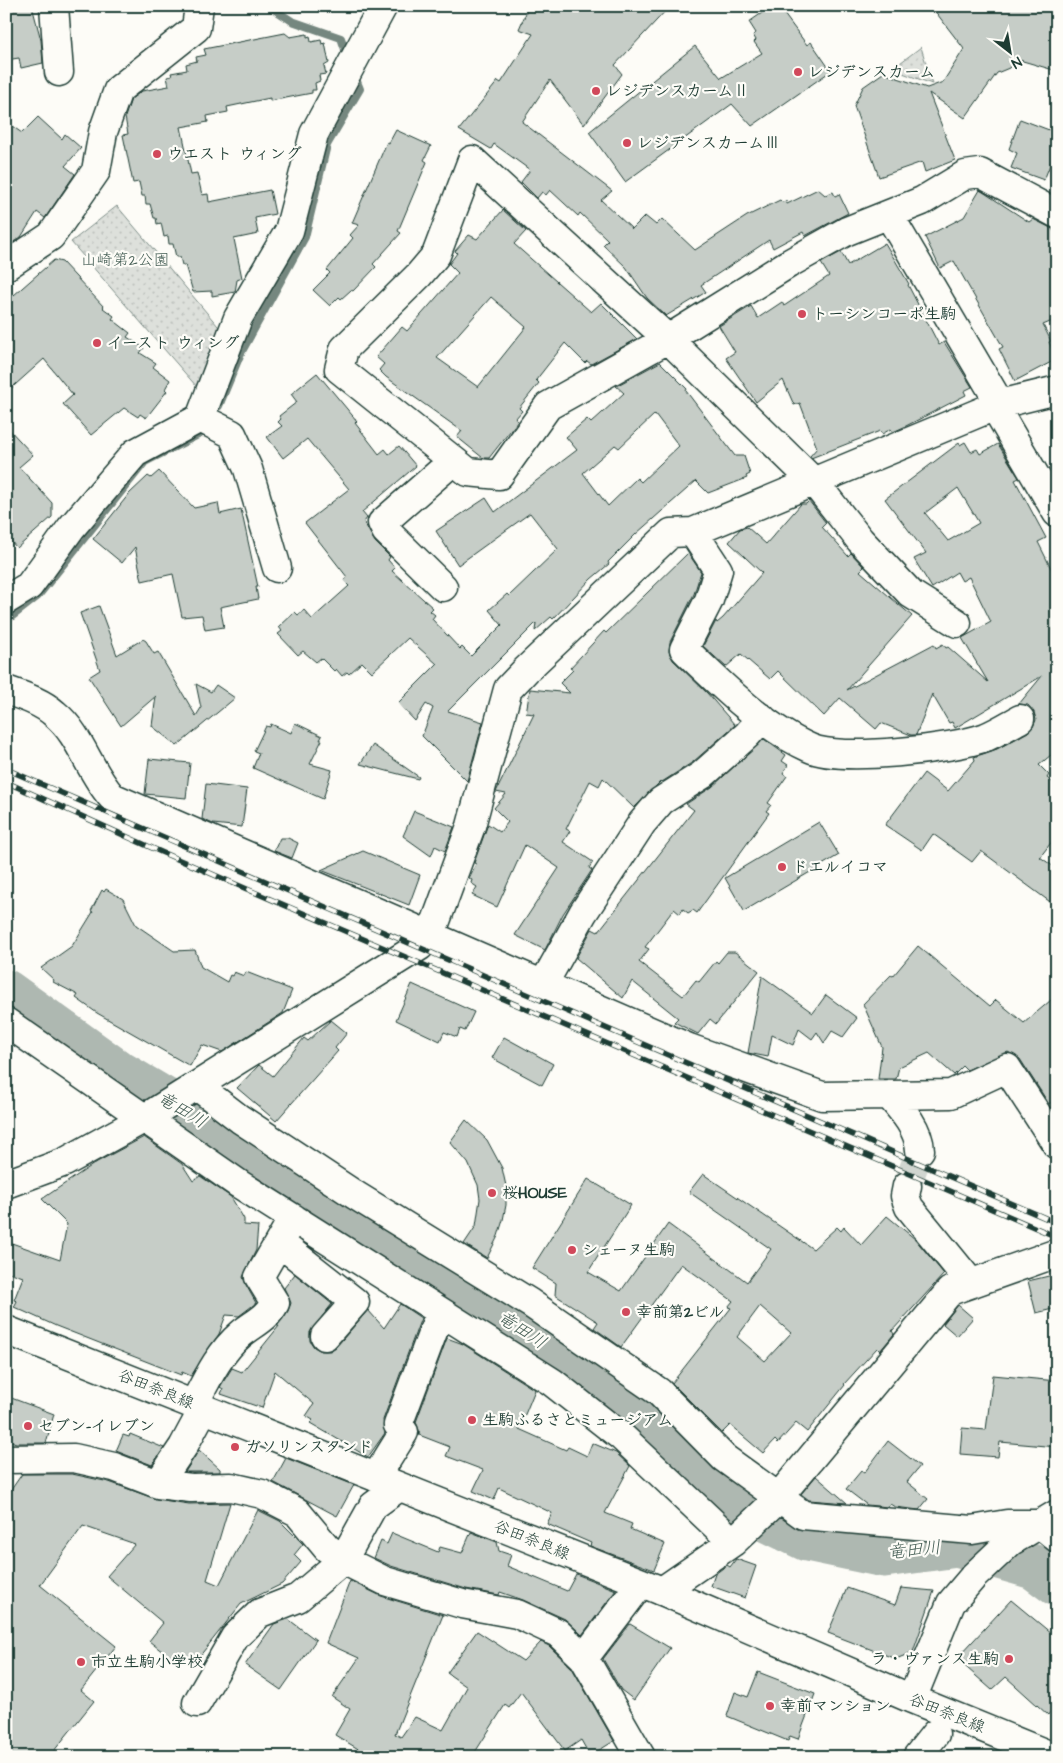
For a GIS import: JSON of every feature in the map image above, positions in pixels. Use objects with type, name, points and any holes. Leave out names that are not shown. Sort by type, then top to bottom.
[{"type":"street","points":[[54,6],[59,72]]},
{"type":"street","points":[[6,266],[51,236],[96,171],[103,132],[118,90],[196,28],[199,6]]},
{"type":"street","points":[[6,600],[29,586],[71,528],[135,453],[200,418],[238,318],[289,231],[314,134],[383,6]]},
{"type":"street","points":[[958,623],[911,594],[860,540],[814,483],[668,339],[472,160],[436,255],[420,275],[344,349],[339,369],[468,472],[499,475],[548,406],[668,339],[788,264],[838,236],[922,202],[965,175],[980,173],[1057,214]]},
{"type":"street","points":[[889,215],[998,405],[1057,513]]},
{"type":"street","points":[[6,1184],[65,1162],[148,1117],[373,978],[420,946],[436,921],[471,826],[508,689],[672,533],[693,532],[998,405],[1057,390]]},
{"type":"street","points":[[200,418],[232,434],[248,469],[277,568]]},
{"type":"street","points":[[443,587],[386,531],[382,523],[453,461]]},
{"type":"street","points":[[693,532],[718,570],[709,600],[684,649],[723,687],[762,718],[811,748],[840,754],[932,749],[986,737],[1020,720]]},
{"type":"street","points":[[6,690],[28,698],[55,713],[68,727],[100,784],[112,797],[544,983],[689,1048],[822,1096],[951,1094],[1007,1068],[1057,1144]]},
{"type":"street","points":[[544,983],[583,913],[642,823],[661,801],[702,775],[747,735],[762,718]]},
{"type":"street","points":[[6,1022],[148,1117],[239,1184],[440,1313],[552,1382],[622,1437],[737,1538]]},
{"type":"street","points":[[192,1090],[240,1119],[355,1195],[530,1303],[659,1392],[724,1458],[775,1502],[803,1515],[882,1523],[972,1530],[1007,1524],[1051,1525]]},
{"type":"street","points":[[889,1094],[904,1113],[920,1142],[920,1150]]},
{"type":"street","points":[[907,1186],[905,1196],[909,1208],[971,1283]]},
{"type":"street","points":[[158,1484],[199,1406],[218,1359],[241,1334],[269,1314],[275,1303],[259,1277],[293,1218]]},
{"type":"street","points":[[280,1243],[355,1302],[325,1336]]},
{"type":"street","points":[[584,1658],[652,1587],[737,1538],[775,1502],[950,1291],[1057,1253]]},
{"type":"street","points":[[197,1703],[235,1637],[260,1613],[298,1598],[343,1560],[387,1482],[404,1432],[398,1425],[440,1313]]},
{"type":"street","name":"谷田奈良線","points":[[6,1330],[652,1587],[912,1699],[1054,1757]]},
{"type":"street","points":[[6,1459],[74,1458],[114,1467],[158,1484],[191,1488],[231,1487],[262,1494],[297,1512],[327,1548],[343,1560],[385,1581],[462,1604],[517,1614],[558,1633],[584,1658],[641,1757]]},
{"type":"street","points":[[912,1699],[951,1603],[974,1576],[1010,1542],[1051,1525]]},
{"type":"street","points":[[917,1757],[935,1734]]},
{"type":"green space","points":[[921,47],[932,84],[892,69]]},
{"type":"green space","name":"山崎第2公園","points":[[117,206],[223,332],[197,387],[71,242]]},
{"type":"building","points":[[6,6],[32,6],[41,40],[43,63],[21,68],[19,58],[6,60]]},
{"type":"building","points":[[529,6],[670,6],[615,65],[622,74],[584,125],[550,80],[522,122],[612,191],[601,200],[632,229],[645,216],[656,225],[662,219],[695,250],[747,216],[780,200],[782,202],[786,201],[787,204],[818,189],[825,195],[833,192],[835,196],[839,194],[848,213],[805,236],[803,232],[773,248],[769,240],[701,285],[706,292],[666,316],[647,298],[626,267],[603,245],[608,240],[580,213],[578,216],[550,190],[546,195],[542,192],[537,198],[521,182],[530,170],[494,144],[491,149],[459,130],[498,81],[501,83],[533,34],[519,29]]},
{"type":"building","points":[[772,6],[778,6],[807,45],[811,42],[831,71],[752,126],[732,104],[625,182],[589,132],[695,46],[721,78],[762,53],[754,42],[756,40],[753,35],[756,33],[749,22]]},
{"type":"building","points":[[931,6],[1057,6],[1057,71],[1016,59],[1009,68],[997,73],[965,118],[929,93],[955,160],[925,172],[922,162],[879,177],[854,106],[863,87],[883,73],[927,88],[943,82],[964,49]]},
{"type":"building","name":"ウエスト ウィング","points":[[285,33],[290,37],[307,34],[307,37],[310,36],[311,42],[321,40],[322,44],[325,43],[329,63],[324,66],[326,74],[319,75],[320,81],[315,83],[316,90],[312,90],[312,93],[270,101],[270,98],[227,107],[228,112],[207,116],[208,122],[181,127],[191,174],[197,173],[202,195],[208,194],[209,202],[270,190],[275,214],[255,218],[258,234],[234,239],[242,278],[237,280],[235,292],[212,296],[212,291],[193,292],[185,265],[182,265],[180,257],[176,257],[173,244],[169,244],[168,236],[164,237],[161,223],[157,224],[150,204],[146,204],[145,196],[142,196],[139,182],[133,183],[123,135],[128,134],[125,117],[131,99],[142,91],[169,86],[167,77],[172,76],[171,73],[187,70],[186,64],[197,61],[196,57],[206,55],[204,49]]},
{"type":"building","points":[[38,117],[62,139],[65,134],[81,148],[65,166],[75,174],[45,218],[37,212],[21,237],[6,247],[6,122],[22,133]]},
{"type":"building","points":[[1020,119],[1057,133],[1057,147],[1044,180],[1011,168],[1017,153],[1009,149]]},
{"type":"building","points":[[396,130],[431,146],[424,160],[427,162],[398,231],[401,233],[373,264],[376,267],[353,291],[351,290],[341,299],[339,297],[330,306],[313,290],[330,273],[327,270],[353,238],[350,235],[359,225],[352,223],[387,142],[389,143]]},
{"type":"building","points":[[980,190],[1029,222],[1033,219],[1051,228],[1057,235],[1057,319],[1043,325],[1057,359],[1015,381],[999,349],[1003,347],[954,261],[940,268],[925,237],[964,217]]},
{"type":"building","points":[[503,210],[526,231],[514,244],[591,312],[601,303],[637,339],[591,364],[587,361],[585,363],[565,343],[536,380],[539,383],[519,408],[522,411],[515,419],[518,421],[489,458],[483,458],[457,437],[462,431],[386,377],[379,370],[384,364],[376,357],[402,327],[407,331],[458,273],[449,264],[457,253],[455,251],[469,235],[477,239]],"holes":[[[491,297],[526,327],[478,387],[437,358]]]},
{"type":"building","points":[[885,243],[909,284],[939,345],[944,342],[972,387],[964,391],[966,395],[893,432],[891,429],[882,434],[880,431],[811,458],[810,456],[817,448],[800,403],[794,405],[783,380],[756,402],[726,358],[735,352],[719,326],[751,306],[758,318],[782,302],[784,306],[829,276],[821,263],[841,252],[848,265]]},
{"type":"building","name":"イースト ウィング","points":[[54,260],[62,262],[103,308],[114,316],[112,319],[130,333],[127,337],[144,348],[140,353],[156,363],[153,367],[170,380],[165,389],[167,391],[146,418],[140,414],[138,417],[124,408],[91,435],[63,404],[73,395],[44,359],[6,393],[6,302]]},
{"type":"building","points":[[660,362],[687,389],[686,391],[735,456],[744,456],[750,474],[746,476],[747,478],[708,493],[696,481],[636,534],[608,562],[609,564],[591,579],[553,619],[551,617],[535,631],[536,623],[448,711],[483,722],[467,781],[422,736],[433,708],[426,704],[415,721],[398,703],[437,664],[408,638],[372,672],[362,662],[349,674],[347,672],[342,676],[321,658],[316,662],[303,651],[298,655],[278,634],[282,631],[279,627],[295,612],[298,615],[304,610],[312,619],[349,586],[344,581],[347,577],[305,523],[349,489],[307,439],[283,458],[267,437],[282,426],[278,422],[281,419],[279,416],[297,402],[291,394],[317,373],[357,421],[355,423],[379,454],[385,449],[389,454],[399,446],[416,466],[362,512],[367,518],[364,522],[375,542],[390,557],[388,560],[395,568],[392,571],[433,608],[430,611],[435,615],[432,619],[460,649],[462,647],[471,656],[502,625],[489,610],[507,594],[509,596],[558,549],[530,513],[458,565],[436,531],[486,498],[495,512],[577,450],[566,437],[587,419],[591,423],[624,393],[616,386]],"holes":[[[655,414],[679,446],[641,482],[637,478],[608,506],[583,473],[615,445],[619,448]]]},
{"type":"building","points":[[6,426],[33,455],[19,467],[52,503],[52,517],[17,548],[6,536]]},
{"type":"building","points":[[965,442],[971,452],[977,449],[980,454],[998,444],[1019,478],[1015,480],[1046,538],[1038,542],[1057,580],[1057,750],[1039,765],[1049,775],[1047,778],[1057,786],[1057,835],[1040,857],[1057,869],[1057,907],[981,851],[972,862],[933,834],[922,850],[885,825],[924,773],[948,791],[975,760],[974,757],[997,749],[1028,732],[1036,720],[1034,712],[1028,705],[1019,704],[1042,676],[955,728],[952,722],[949,723],[932,694],[916,735],[911,735],[881,723],[876,729],[840,698],[824,716],[778,671],[770,679],[741,654],[726,667],[703,646],[716,621],[717,623],[723,618],[762,573],[729,542],[740,529],[747,527],[766,544],[801,504],[806,504],[809,501],[826,523],[822,527],[848,556],[851,553],[864,567],[860,571],[912,616],[847,690],[934,644],[936,648],[943,644],[946,648],[948,647],[988,682],[962,638],[991,622],[969,577],[962,581],[957,572],[932,588],[914,559],[926,553],[885,499],[959,443],[960,445]],"holes":[[[958,488],[979,523],[948,541],[925,513]]]},
{"type":"building","points":[[159,471],[194,508],[218,503],[220,514],[241,509],[258,587],[256,587],[258,599],[220,607],[224,627],[205,630],[202,615],[182,617],[173,574],[142,581],[135,547],[122,563],[93,539],[129,494],[148,476],[151,478]]},
{"type":"building","points":[[688,553],[701,572],[694,594],[670,642],[669,652],[673,660],[707,693],[735,725],[693,762],[661,781],[634,808],[603,778],[599,786],[590,781],[566,829],[570,831],[563,842],[593,862],[589,868],[592,870],[563,914],[545,950],[515,935],[559,868],[525,845],[497,907],[472,895],[477,887],[471,883],[472,880],[469,878],[476,864],[474,863],[488,824],[500,832],[508,822],[494,808],[506,794],[496,792],[534,714],[526,713],[530,689],[570,693],[560,683],[573,670],[570,668],[604,631],[606,633]]},
{"type":"building","points":[[99,606],[117,655],[143,639],[146,641],[154,654],[158,652],[196,716],[201,708],[196,684],[211,692],[216,685],[235,698],[177,746],[152,726],[156,696],[121,726],[89,677],[100,670],[80,613]]},
{"type":"building","points":[[295,723],[322,736],[320,740],[322,740],[310,764],[332,770],[323,799],[253,768],[259,753],[254,751],[266,726],[270,727],[271,724],[291,733]]},
{"type":"building","points":[[764,739],[786,755],[782,761],[788,765],[783,773],[787,776],[768,803],[771,805],[766,811],[769,813],[697,913],[693,910],[688,913],[683,909],[680,914],[674,909],[645,947],[649,949],[639,962],[683,996],[696,980],[699,982],[716,961],[718,963],[727,952],[735,952],[759,971],[716,1024],[710,1019],[698,1034],[674,1022],[678,1018],[632,981],[623,998],[576,958],[592,929],[598,932],[694,810],[686,804],[712,787]]},
{"type":"building","points":[[373,745],[419,777],[418,779],[360,764]]},
{"type":"building","points":[[149,759],[190,763],[186,798],[145,794]]},
{"type":"building","points":[[206,784],[247,789],[242,827],[213,824],[202,819]]},
{"type":"building","points":[[414,811],[454,827],[445,851],[435,846],[431,856],[403,836]]},
{"type":"building","name":"ドエルイコマ","points":[[819,822],[839,855],[744,911],[725,878]]},
{"type":"building","points":[[280,838],[288,838],[298,843],[292,858],[274,851]]},
{"type":"building","points":[[363,851],[420,875],[409,905],[321,870]]},
{"type":"building","points":[[106,889],[123,899],[136,925],[174,951],[195,950],[201,967],[227,982],[230,975],[232,976],[234,972],[244,976],[246,972],[292,990],[283,1013],[222,1052],[202,1045],[190,1066],[97,1013],[76,998],[78,995],[53,982],[54,980],[41,968],[72,946],[93,912],[91,911],[102,890],[104,892]]},
{"type":"building","points":[[918,946],[990,1006],[996,1000],[1024,1023],[1057,995],[1057,1098],[1049,1104],[1020,1059],[1008,1052],[967,1070],[963,1066],[954,1075],[929,1053],[899,1067],[896,1079],[878,1079],[882,1047],[863,1004],[891,975],[893,976]]},
{"type":"building","points":[[762,976],[813,1013],[826,995],[857,1018],[843,1037],[832,1031],[824,1043],[817,1032],[812,1039],[799,1029],[793,1045],[772,1035],[768,1057],[748,1053]]},
{"type":"building","points":[[412,984],[474,1012],[465,1031],[460,1029],[457,1037],[444,1032],[440,1041],[396,1020]]},
{"type":"building","points":[[331,1020],[347,1033],[335,1048],[338,1051],[276,1121],[237,1088],[259,1065],[273,1076],[304,1038],[308,1041]]},
{"type":"building","points":[[504,1037],[553,1064],[542,1085],[492,1058]]},
{"type":"building","name":"桜HOUSE","points":[[466,1120],[487,1140],[502,1168],[506,1186],[506,1205],[503,1220],[498,1236],[487,1258],[464,1244],[476,1226],[480,1199],[478,1185],[468,1163],[450,1142]]},
{"type":"building","points":[[144,1137],[182,1164],[193,1181],[200,1176],[231,1197],[244,1219],[244,1225],[258,1226],[256,1250],[243,1277],[256,1303],[239,1316],[226,1315],[219,1334],[191,1376],[182,1372],[181,1375],[56,1326],[14,1307],[17,1301],[14,1300],[23,1277],[6,1271],[6,1241],[60,1260],[67,1224],[42,1199],[97,1162]]},
{"type":"building","points":[[703,1174],[813,1249],[837,1227],[841,1231],[844,1227],[861,1245],[887,1216],[915,1239],[944,1274],[892,1331],[894,1334],[880,1351],[877,1348],[844,1384],[807,1432],[796,1423],[778,1443],[775,1440],[763,1453],[730,1425],[722,1433],[672,1383],[731,1308],[728,1307],[733,1301],[681,1264],[621,1347],[594,1328],[598,1322],[555,1295],[556,1283],[532,1268],[588,1179],[631,1205],[588,1272],[621,1291],[668,1224],[747,1282],[771,1249],[689,1192]],"holes":[[[760,1306],[791,1333],[765,1361],[737,1337]]]},
{"type":"building","points":[[295,1274],[332,1304],[310,1332],[310,1341],[314,1347],[321,1351],[330,1351],[336,1347],[368,1310],[384,1328],[400,1304],[421,1318],[383,1420],[385,1433],[368,1457],[310,1423],[313,1420],[306,1416],[314,1404],[275,1371],[262,1408],[221,1394],[223,1389],[220,1387],[232,1368],[242,1372],[279,1326],[277,1326],[288,1311],[291,1303],[284,1288]]},
{"type":"building","points":[[1057,1274],[1057,1308],[1036,1313],[1028,1281]]},
{"type":"building","points":[[958,1305],[973,1318],[957,1336],[943,1324]]},
{"type":"building","points":[[447,1338],[463,1344],[535,1390],[519,1429],[566,1450],[568,1447],[587,1456],[592,1443],[616,1453],[630,1466],[605,1513],[632,1524],[630,1529],[665,1544],[654,1570],[590,1546],[591,1543],[547,1524],[552,1513],[499,1488],[494,1500],[473,1491],[483,1470],[446,1456],[450,1447],[419,1435],[416,1422]]},
{"type":"building","points":[[993,1375],[1057,1381],[1057,1447],[1000,1442],[998,1457],[960,1454],[962,1428],[986,1430]]},
{"type":"building","name":"セブン-イレブン","points":[[6,1396],[54,1414],[46,1443],[16,1443],[6,1439]]},
{"type":"building","points":[[130,1434],[164,1448],[152,1465],[116,1451],[123,1435],[129,1437]]},
{"type":"building","points":[[888,1441],[920,1466],[907,1482],[928,1499],[919,1510],[895,1507],[890,1504],[888,1507],[867,1505],[846,1489],[861,1471],[864,1473]]},
{"type":"building","points":[[199,1450],[220,1469],[220,1472],[185,1472]]},
{"type":"building","points":[[286,1458],[354,1485],[337,1516],[273,1482]]},
{"type":"building","points":[[22,1474],[72,1474],[109,1482],[156,1499],[189,1504],[230,1503],[207,1580],[219,1585],[258,1510],[280,1521],[303,1544],[294,1555],[301,1562],[282,1584],[241,1604],[195,1662],[185,1655],[178,1664],[149,1641],[163,1623],[107,1576],[135,1544],[83,1526],[40,1585],[116,1646],[81,1690],[94,1701],[49,1757],[6,1757],[6,1497]]},
{"type":"building","points":[[816,1476],[847,1503],[809,1500],[801,1494]]},
{"type":"building","points":[[471,1532],[497,1542],[499,1551],[511,1555],[507,1566],[567,1591],[576,1574],[616,1590],[582,1635],[565,1619],[523,1600],[500,1592],[499,1595],[466,1589],[391,1566],[374,1558],[381,1541],[387,1544],[392,1533],[438,1552],[440,1547],[462,1553]]},
{"type":"building","points":[[736,1559],[756,1566],[745,1598],[711,1586],[715,1574],[727,1565],[730,1567]]},
{"type":"building","points":[[350,1581],[381,1596],[443,1615],[395,1734],[401,1737],[415,1717],[443,1730],[467,1687],[447,1673],[477,1631],[523,1661],[541,1642],[549,1646],[572,1668],[614,1741],[590,1756],[581,1740],[565,1751],[521,1692],[509,1708],[505,1705],[472,1757],[379,1757],[360,1750],[335,1735],[350,1709],[332,1697],[359,1658],[326,1643]]},
{"type":"building","points":[[847,1588],[895,1605],[901,1588],[934,1591],[913,1652],[896,1659],[828,1633]]},
{"type":"building","name":"ラ・ヴァンス生駒","points":[[1011,1600],[1057,1638],[1057,1703],[1048,1715],[1006,1677],[992,1690],[959,1661],[962,1657],[960,1655]]},
{"type":"building","points":[[288,1619],[316,1640],[281,1690],[245,1665],[274,1624]]},
{"type":"building","points":[[630,1624],[670,1648],[634,1700],[621,1690],[603,1659]]},
{"type":"building","name":"幸前マンション","points":[[758,1672],[815,1694],[798,1739],[790,1736],[788,1741],[727,1716],[735,1692],[748,1697]]},
{"type":"waterway","points":[[269,6],[292,21],[341,38],[348,58]]},
{"type":"waterway","points":[[219,406],[241,353],[305,237],[327,145],[360,89],[354,74]]},
{"type":"waterway","points":[[6,621],[38,596],[145,462],[210,429]]},
{"type":"waterway","name":"竜田川","points":[[6,992],[116,1071],[209,1126],[386,1243],[629,1399],[743,1508],[807,1539],[884,1555],[957,1545],[1034,1567],[1057,1584]]},
{"type":"tunnel","points":[[907,1186],[920,1150]]},
{"type":"railway","points":[[6,769],[1057,1223]]},
{"type":"railway","points":[[6,782],[161,852],[1057,1237]]},
{"type":"place","name":"レジデンスカーム","points":[[798,72]]},
{"type":"place","name":"レジデンスカームⅡ","points":[[596,91]]},
{"type":"place","name":"レジデンスカームⅢ","points":[[627,143]]},
{"type":"place","name":"ウエスト ウィング","points":[[157,154]]},
{"type":"place","name":"トーシンコーポ生駒","points":[[802,314]]},
{"type":"place","name":"イースト ウィング","points":[[97,343]]},
{"type":"place","name":"ドエルイコマ","points":[[782,867]]},
{"type":"place","name":"桜HOUSE","points":[[492,1193]]},
{"type":"place","name":"シェーヌ生駒","points":[[572,1250]]},
{"type":"place","name":"幸前第2ビル","points":[[626,1312]]},
{"type":"place","name":"生駒ふるさとミュージアム","points":[[472,1420]]},
{"type":"place","name":"セブン-イレブン","points":[[28,1426]]},
{"type":"place","name":"ガソリンスタンド","points":[[235,1447]]},
{"type":"place","name":"ラ・ヴァンス生駒","points":[[1009,1659]]},
{"type":"place","name":"市立生駒小学校","points":[[81,1662]]},
{"type":"place","name":"幸前マンション","points":[[770,1706]]}]
